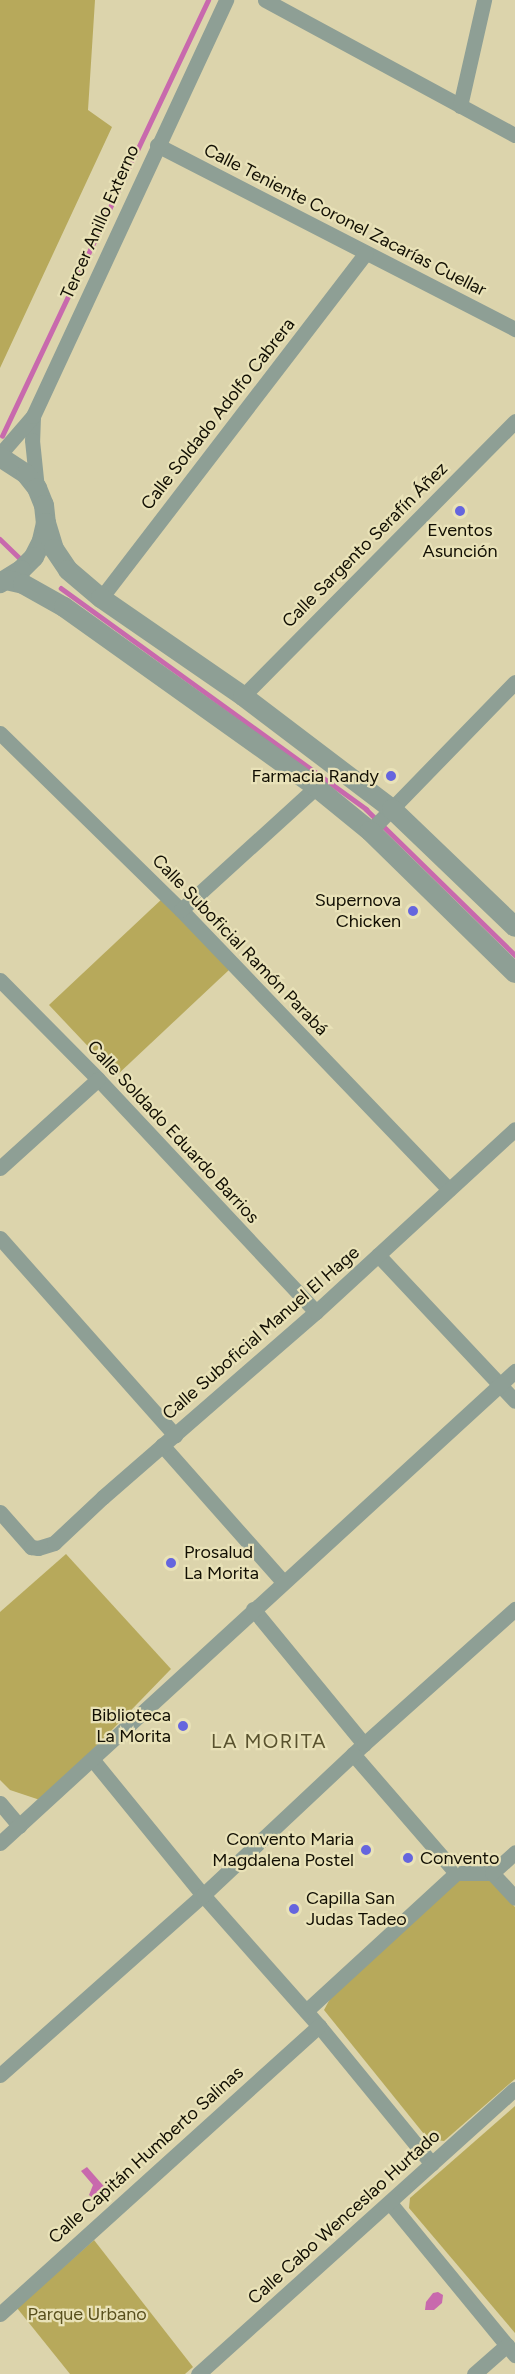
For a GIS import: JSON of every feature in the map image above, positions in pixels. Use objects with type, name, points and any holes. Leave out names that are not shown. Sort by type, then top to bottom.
[{"type":"street","name":"Tercer Anillo Externo","points":[[0,456],[33,416],[225,0]]},
{"type":"street","points":[[265,0],[515,135]]},
{"type":"street","points":[[460,106],[484,0]]},
{"type":"street","name":"Calle Teniente Coronel Zacarías Cuellar","points":[[157,144],[515,329]]},
{"type":"street","name":"Calle Soldado Adolfo Cabrera","points":[[101,598],[366,253]]},
{"type":"street","points":[[33,416],[33,456],[37,488],[44,505],[46,523],[54,549],[68,570],[101,598],[243,696],[380,821],[515,973]]},
{"type":"street","name":"Calle Sargento Serafín Áñez","points":[[243,696],[515,421]]},
{"type":"street","points":[[0,456],[26,474],[37,488]]},
{"type":"street","points":[[3,582],[21,570],[33,557],[42,541],[46,523]]},
{"type":"street","points":[[3,582],[23,584],[64,607],[316,787],[380,821],[512,918]]},
{"type":"street","points":[[380,821],[515,682]]},
{"type":"street","name":"Calle Suboficial Ramón Parabá","points":[[0,733],[181,910],[449,1189]]},
{"type":"street","points":[[181,910],[316,787]]},
{"type":"street","name":"Calle Soldado Eduardo Barrios","points":[[0,980],[98,1079],[316,1312]]},
{"type":"street","points":[[0,1168],[98,1079]]},
{"type":"street","name":"Calle Suboficial Manuel El Hage","points":[[0,1512],[26,1542],[38,1548],[54,1543],[162,1445],[316,1312],[515,1129]]},
{"type":"street","points":[[0,1238],[175,1435]]},
{"type":"street","points":[[378,1255],[515,1401]]},
{"type":"street","points":[[0,1843],[515,1371]]},
{"type":"street","points":[[162,1445],[283,1582]]},
{"type":"street","points":[[253,1609],[456,1873]]},
{"type":"street","points":[[0,2075],[203,1895],[359,1749],[515,1609]]},
{"type":"street","points":[[92,1759],[203,1895],[319,2026],[432,2164]]},
{"type":"street","points":[[0,1803],[19,1826]]},
{"type":"street","points":[[306,2011],[456,1873],[492,1873],[515,1852]]},
{"type":"street","points":[[492,1873],[515,1898]]},
{"type":"street","name":"Calle Capitán Humberto Salinas","points":[[0,2314],[319,2026]]},
{"type":"street","name":"Calle Cabo Wenceslao Hurtado","points":[[198,2374],[515,2089]]},
{"type":"street","points":[[390,2203],[511,2350],[474,2374]]},
{"type":"green space","points":[[0,0],[95,0],[88,110],[112,127],[0,368]]},
{"type":"green space","points":[[163,898],[230,969],[116,1076],[49,1005]]},
{"type":"green space","points":[[66,1554],[171,1669],[43,1801],[10,1790],[0,1780],[0,1612]]},
{"type":"green space","points":[[459,1880],[491,1880],[515,1907],[515,2079],[444,2141],[428,2139],[324,2010],[331,1997]]},
{"type":"green space","points":[[515,2106],[515,2333],[409,2208],[410,2198]]},
{"type":"green space","name":"Parque Urbano","points":[[94,2240],[193,2367],[185,2374],[70,2374],[17,2308]]},
{"type":"shaded area","points":[[87,2167],[108,2191],[97,2201],[89,2195],[93,2185],[81,2171]]},
{"type":"shaded area","points":[[438,2292],[443,2295],[442,2303],[434,2310],[425,2310],[426,2302],[433,2293]]},
{"type":"waterway","points":[[2,436],[208,0]]},
{"type":"waterway","points":[[0,539],[20,558]]},
{"type":"waterway","points":[[61,588],[366,809],[515,955]]},
{"type":"place","name":"Eventos Asunción","points":[[460,511]]},
{"type":"place","name":"Farmacia Randy","points":[[391,776]]},
{"type":"place","name":"Supernova Chicken","points":[[413,911]]},
{"type":"place","name":"Prosalud La Morita","points":[[171,1563]]},
{"type":"place","name":"Biblioteca La Morita","points":[[183,1726]]},
{"type":"place","name":"Convento Maria Magdalena Postel","points":[[366,1850]]},
{"type":"place","name":"Convento","points":[[408,1858]]},
{"type":"place","name":"Capilla San Judas Tadeo","points":[[294,1909]]},
{"type":"district","name":"LA MORITA","points":[[269,1741]]}]
